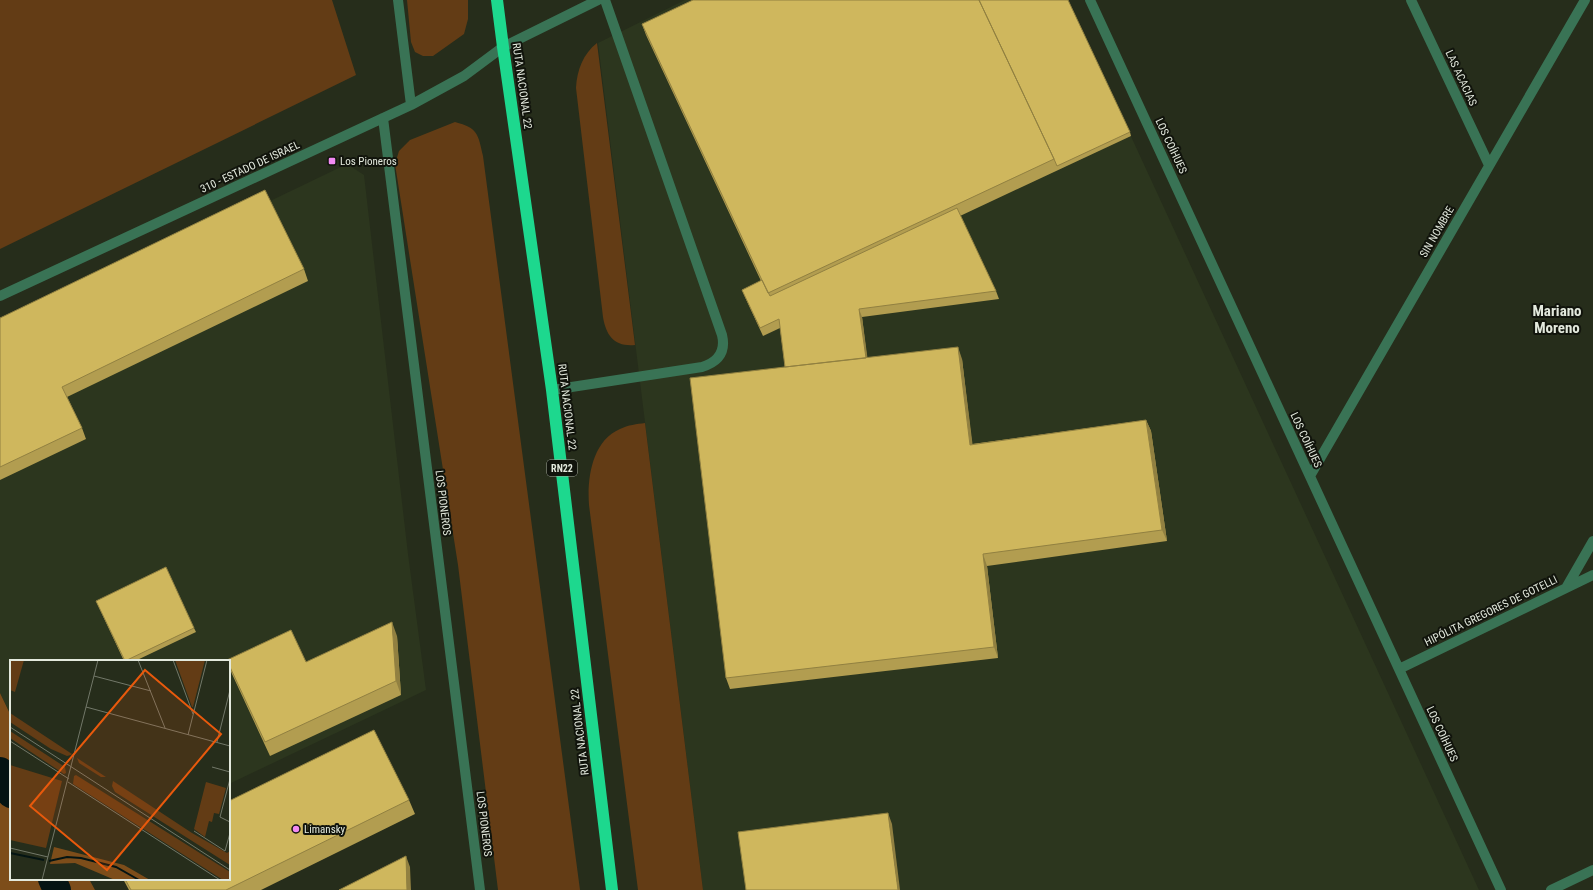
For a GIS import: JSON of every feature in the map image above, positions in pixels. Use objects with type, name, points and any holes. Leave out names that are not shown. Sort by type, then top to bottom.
[{"type":"highway","name":"RUTA NACIONAL 22","points":[[497,0],[552,390],[612,890]]},
{"type":"street","points":[[398,0],[412,105]]},
{"type":"street","name":"310 - ESTADO DE ISRAEL","points":[[0,296],[412,105],[464,76],[503,47],[598,0]]},
{"type":"street","points":[[552,390],[702,367],[717,360],[723,351],[722,335],[605,0]]},
{"type":"street","name":"LOS COÍHUES","points":[[1090,0],[1501,890]]},
{"type":"street","name":"LAS ACACIAS","points":[[1411,0],[1489,165]]},
{"type":"street","name":"SIN NOMBRE","points":[[1310,476],[1585,0]]},
{"type":"street","name":"LOS PIONEROS","points":[[383,118],[480,890]]},
{"type":"street","points":[[1566,588],[1593,541]]},
{"type":"street","name":"HIPÓLITA GREGORES DE GOTELLI","points":[[1399,668],[1593,575]]},
{"type":"street","points":[[1551,890],[1593,870]]},
{"type":"shaded area","points":[[0,0],[332,0],[356,75],[0,249]]},
{"type":"shaded area","points":[[407,0],[468,0],[468,19],[464,34],[433,56],[423,56],[415,52],[411,42]]},
{"type":"shaded area","points":[[685,0],[1068,0],[1479,890],[703,890],[598,43]]},
{"type":"shaded area","points":[[597,43],[635,345],[622,344],[613,339],[606,330],[603,317],[576,88],[579,69],[584,57]]},
{"type":"shaded area","points":[[455,122],[463,124],[476,133],[480,142],[483,156],[580,890],[498,890],[458,565],[395,164],[399,151],[410,140]]},
{"type":"shaded area","points":[[347,164],[364,175],[408,554],[426,690],[230,784],[230,660],[10,660],[10,714],[0,693],[0,331]]},
{"type":"shaded area","points":[[645,423],[703,890],[638,890],[589,505],[589,483],[593,461],[603,442],[620,429]]},
{"type":"shaded area","points":[[0,693],[10,714],[10,880],[90,880],[95,890],[0,890]]},
{"type":"building","points":[[693,0],[979,0],[1054,159],[768,293],[642,24]]},
{"type":"building","points":[[979,0],[1068,0],[1130,132],[1057,166]]},
{"type":"building","points":[[265,190],[304,269],[62,387],[82,428],[0,467],[0,318]]},
{"type":"building","points":[[957,208],[996,291],[859,309],[866,358],[785,367],[779,319],[760,328],[742,290],[762,280],[770,296]]},
{"type":"building","points":[[958,347],[970,445],[1146,420],[1162,530],[983,554],[994,647],[726,678],[690,378]]},
{"type":"building","points":[[166,567],[194,628],[125,660],[96,601]]},
{"type":"building","points":[[392,622],[396,681],[265,742],[230,667],[230,660],[227,660],[291,630],[306,662]]},
{"type":"building","points":[[374,730],[409,800],[226,890],[131,890],[126,880],[230,880],[230,801]]},
{"type":"building","points":[[888,813],[898,890],[746,890],[738,832]]},
{"type":"building","points":[[406,856],[407,890],[339,890]]},
{"type":"waterway","points":[[0,771],[10,792]]},
{"type":"waterway","points":[[52,880],[57,890]]},
{"type":"place","name":"Los Pioneros","points":[[332,161]]},
{"type":"place","name":"Limansky","points":[[296,829]]},
{"type":"district","name":"Mariano Moreno","points":[[1557,320]]}]
